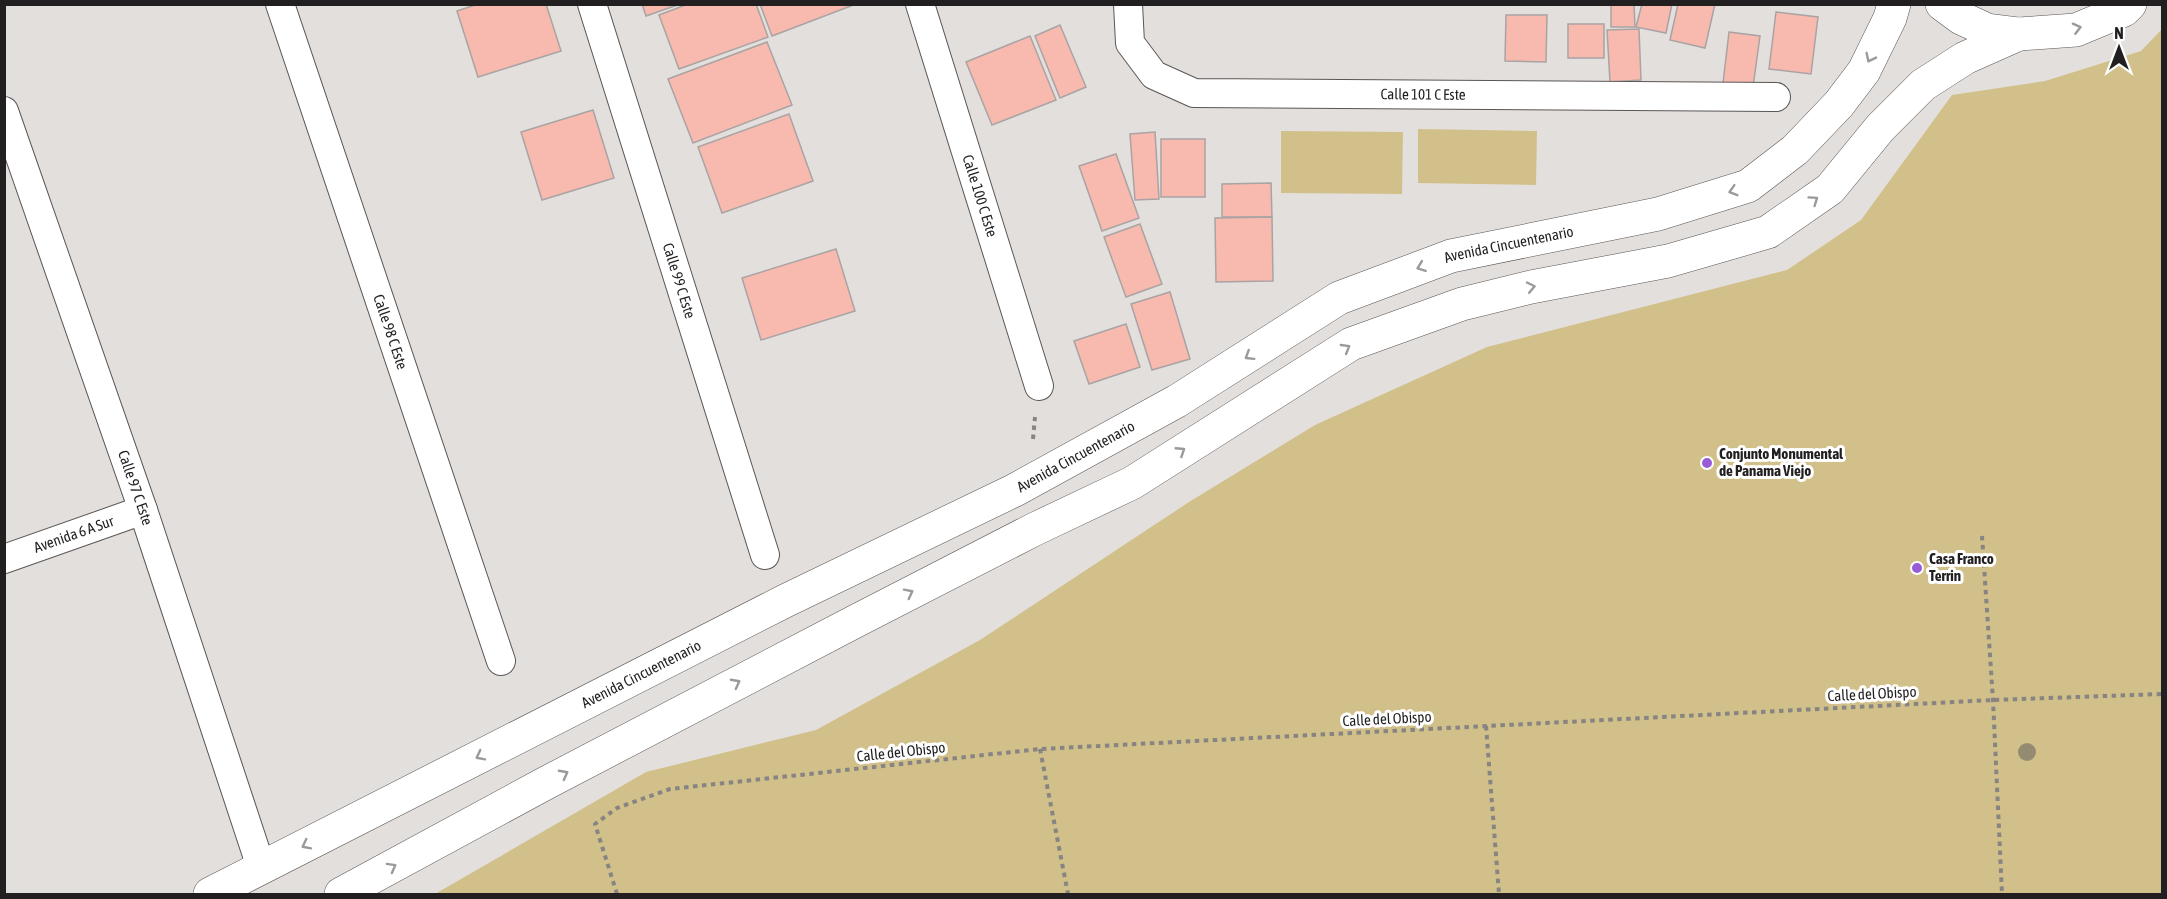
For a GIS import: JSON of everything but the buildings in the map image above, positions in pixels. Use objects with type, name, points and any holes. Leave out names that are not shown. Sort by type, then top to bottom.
[{"type":"main road","name":"Avenida Cincuentenario","points":[[210,894],[785,601],[1015,490],[1177,401],[1339,298],[1450,256],[1658,214],[1748,186],[1795,150],[1839,104],[1864,71],[1890,18],[1894,4]]},
{"type":"main road","points":[[1942,4],[1961,18],[1987,30],[2019,34],[2076,30],[2124,10],[2130,4]]},
{"type":"main road","points":[[341,894],[546,783],[856,621],[1035,529],[1132,483],[1351,344],[1462,304],[1531,287],[1668,261],[1768,232],[1830,189],[1880,128],[1923,85],[1965,58],[2019,34]]},
{"type":"street","name":"Calle 98 C Este","points":[[280,4],[501,661]]},
{"type":"street","name":"Calle 99 C Este","points":[[592,4],[765,555]]},
{"type":"street","name":"Calle 100 C Este","points":[[920,4],[1039,386]]},
{"type":"street","name":"Calle 101 C Este","points":[[1128,4],[1130,43],[1154,75],[1194,93],[1776,96]]},
{"type":"street","name":"Calle 97 C Este","points":[[4,111],[142,510],[261,867]]},
{"type":"street","name":"Avenida 6 A Sur","points":[[4,559],[142,510]]},
{"type":"path","points":[[1982,536],[1993,700],[2002,894]]},
{"type":"path","name":"Calle del Obispo","points":[[617,894],[595,824],[617,808],[670,789],[1040,749],[1993,700],[2163,694]]},
{"type":"path","points":[[1486,726],[1499,894]]},
{"type":"path","points":[[1040,749],[1068,894]]},
{"type":"shaded area","name":"Conjunto Monumental de Panama Viejo","points":[[2162,29],[2162,894],[435,894],[646,772],[816,730],[980,640],[1189,502],[1315,425],[1487,347],[1787,270],[1861,220],[1952,95],[2045,81],[2141,51]]},
{"type":"shaded area","points":[[1418,129],[1537,131],[1536,185],[1418,183]]},
{"type":"shaded area","points":[[1281,131],[1403,132],[1402,194],[1281,193]]},
{"type":"place","name":"Conjunto Monumental de Panama Viejo","points":[[1707,463]]},
{"type":"place","name":"Casa Franco Terrin","points":[[1917,568]]}]
